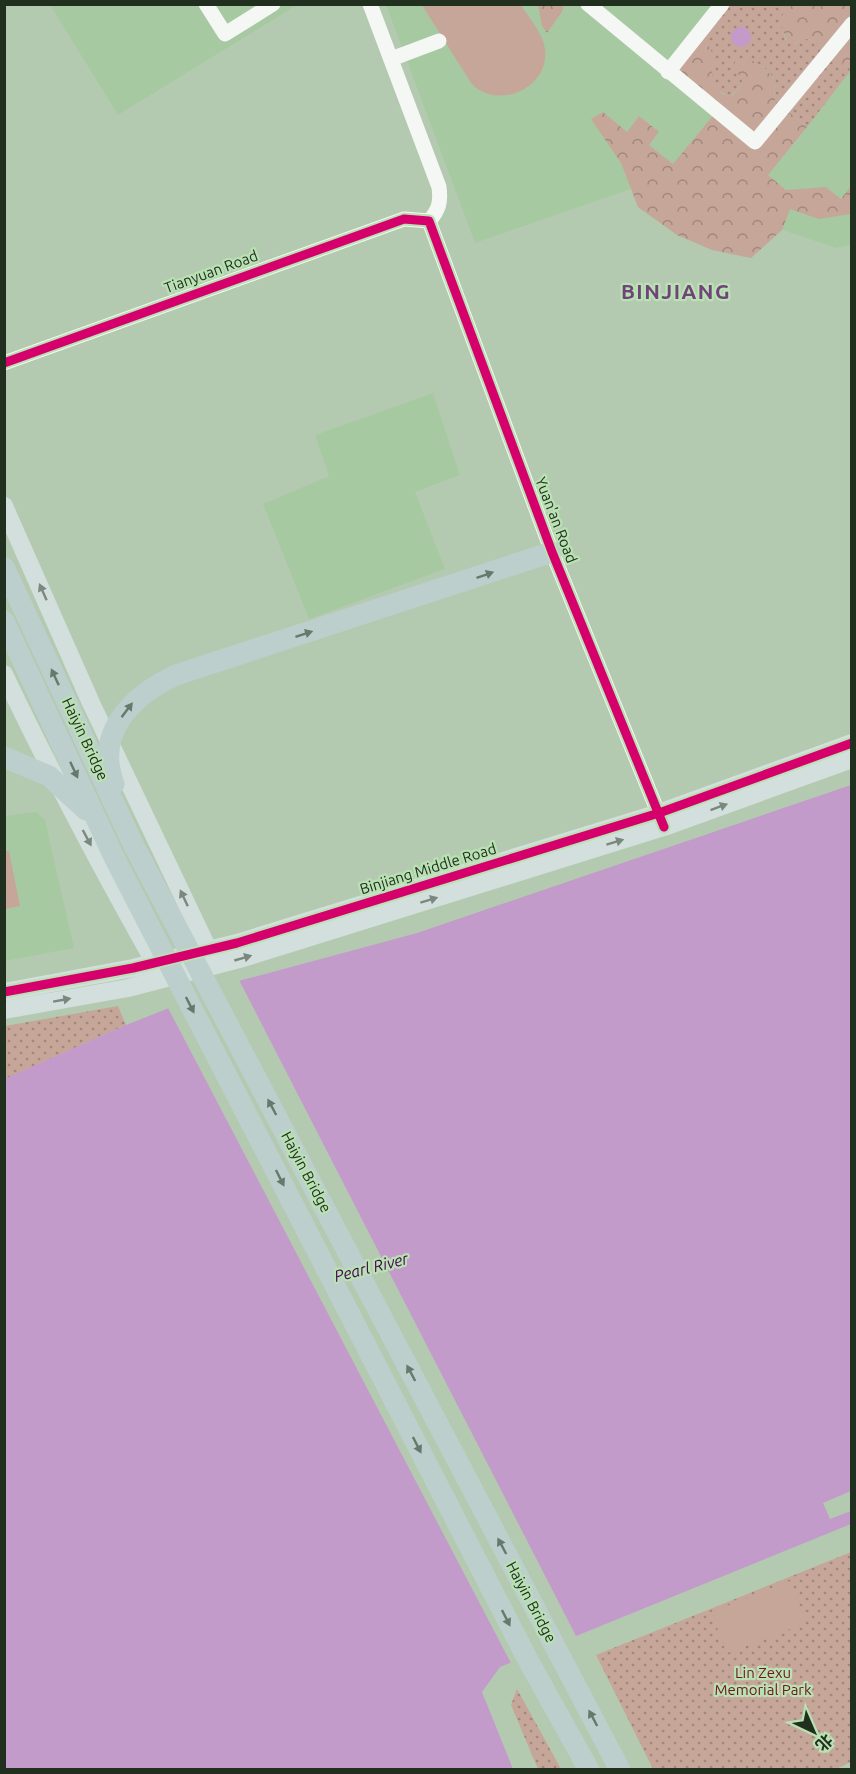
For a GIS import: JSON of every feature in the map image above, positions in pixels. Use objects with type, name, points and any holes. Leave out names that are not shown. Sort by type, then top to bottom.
[{"type":"highway","points":[[133,844],[110,774],[109,754],[117,725],[141,693],[176,675],[430,594],[552,552]]},
{"type":"highway","name":"Haiyin Bridge","points":[[4,567],[133,844],[620,1770]]},
{"type":"highway","name":"Haiyin Bridge","points":[[4,621],[115,859],[528,1660],[589,1770]]},
{"type":"highway","points":[[4,757],[41,772],[68,791],[93,820],[115,859]]},
{"type":"main road","points":[[4,506],[91,703],[209,951],[186,973],[155,963],[4,675]]},
{"type":"main road","points":[[31,730],[48,739],[61,735],[81,722],[91,703]]},
{"type":"main road","name":"Binjiang Middle Road","points":[[4,992],[209,951],[662,820],[852,743]]},
{"type":"main road","name":"Binjiang Middle Road","points":[[4,1010],[128,988],[243,958],[852,759]]},
{"type":"street","points":[[206,4],[225,34],[273,4]]},
{"type":"street","points":[[370,4],[439,187],[441,200],[438,209],[429,221]]},
{"type":"street","points":[[588,4],[754,142],[852,24]]},
{"type":"street","points":[[668,72],[722,4]]},
{"type":"street","points":[[391,59],[439,42]]},
{"type":"street","name":"Tianyuan Road","points":[[4,363],[404,219],[429,221]]},
{"type":"street","name":"Yuan'an Road","points":[[429,221],[552,552],[662,820]]},
{"type":"shaded area","points":[[50,5],[297,5],[118,115]]},
{"type":"shaded area","points":[[386,5],[851,5],[851,245],[836,248],[782,230],[751,258],[712,250],[677,235],[638,207],[631,189],[475,243]]},
{"type":"shaded area","points":[[433,393],[460,475],[415,492],[445,569],[309,619],[263,504],[329,476],[315,435]]},
{"type":"shaded area","points":[[36,812],[45,820],[74,948],[5,961],[4,816]]},
{"type":"green space","points":[[422,5],[521,5],[539,31],[544,43],[544,63],[539,75],[530,85],[507,95],[494,95],[482,91],[471,83]]},
{"type":"green space","points":[[538,5],[564,5],[562,12],[547,33],[542,26]]},
{"type":"green space","points":[[722,5],[788,5],[783,24],[785,40],[796,43],[803,38],[817,42],[851,70],[807,127],[775,101],[774,78],[763,66],[740,74],[743,83],[731,96],[721,92],[714,85],[711,78],[712,54],[698,35]]},
{"type":"green space","points":[[788,5],[851,5],[851,70],[812,40],[803,38],[792,45],[787,42],[780,20]]},
{"type":"green space","points":[[698,35],[710,49],[713,59],[711,78],[722,94],[732,96],[743,83],[734,66],[735,62],[753,61],[762,66],[774,79],[775,101],[807,127],[768,175],[786,190],[826,187],[841,199],[851,186],[851,214],[819,219],[790,209],[782,230],[751,258],[712,250],[677,235],[638,207],[621,163],[591,119],[603,112],[627,132],[639,116],[659,132],[649,145],[673,164],[716,112],[668,72]]},
{"type":"green space","points":[[5,851],[9,851],[20,906],[5,909]]},
{"type":"green space","points":[[118,1006],[126,1025],[5,1079],[5,1026]]},
{"type":"green space","name":"Lin Zexu Memorial Park","points":[[851,1552],[851,1762],[834,1770],[653,1769],[596,1655]]},
{"type":"green space","points":[[790,1581],[806,1623],[727,1653],[711,1612]]},
{"type":"green space","points":[[517,1689],[561,1769],[538,1769],[511,1705]]},
{"type":"water","points":[[741,27],[748,30],[751,37],[748,44],[741,47],[734,44],[731,37],[734,30]]},
{"type":"water","name":"Pearl River","points":[[851,785],[851,1524],[500,1667],[482,1692],[513,1769],[5,1769],[4,1079],[126,1025],[235,982],[417,933]]},
{"type":"pier","points":[[238,978],[577,1638],[512,1665],[167,1006]]},
{"type":"pier","points":[[851,1491],[851,1511],[830,1519],[823,1503]]},
{"type":"cycle path","points":[[4,363],[404,219],[429,221],[552,552],[664,827]]},
{"type":"cycle path","points":[[4,992],[133,968],[237,943],[659,813],[852,743]]},
{"type":"district","name":"BINJIANG","points":[[676,292]]}]
